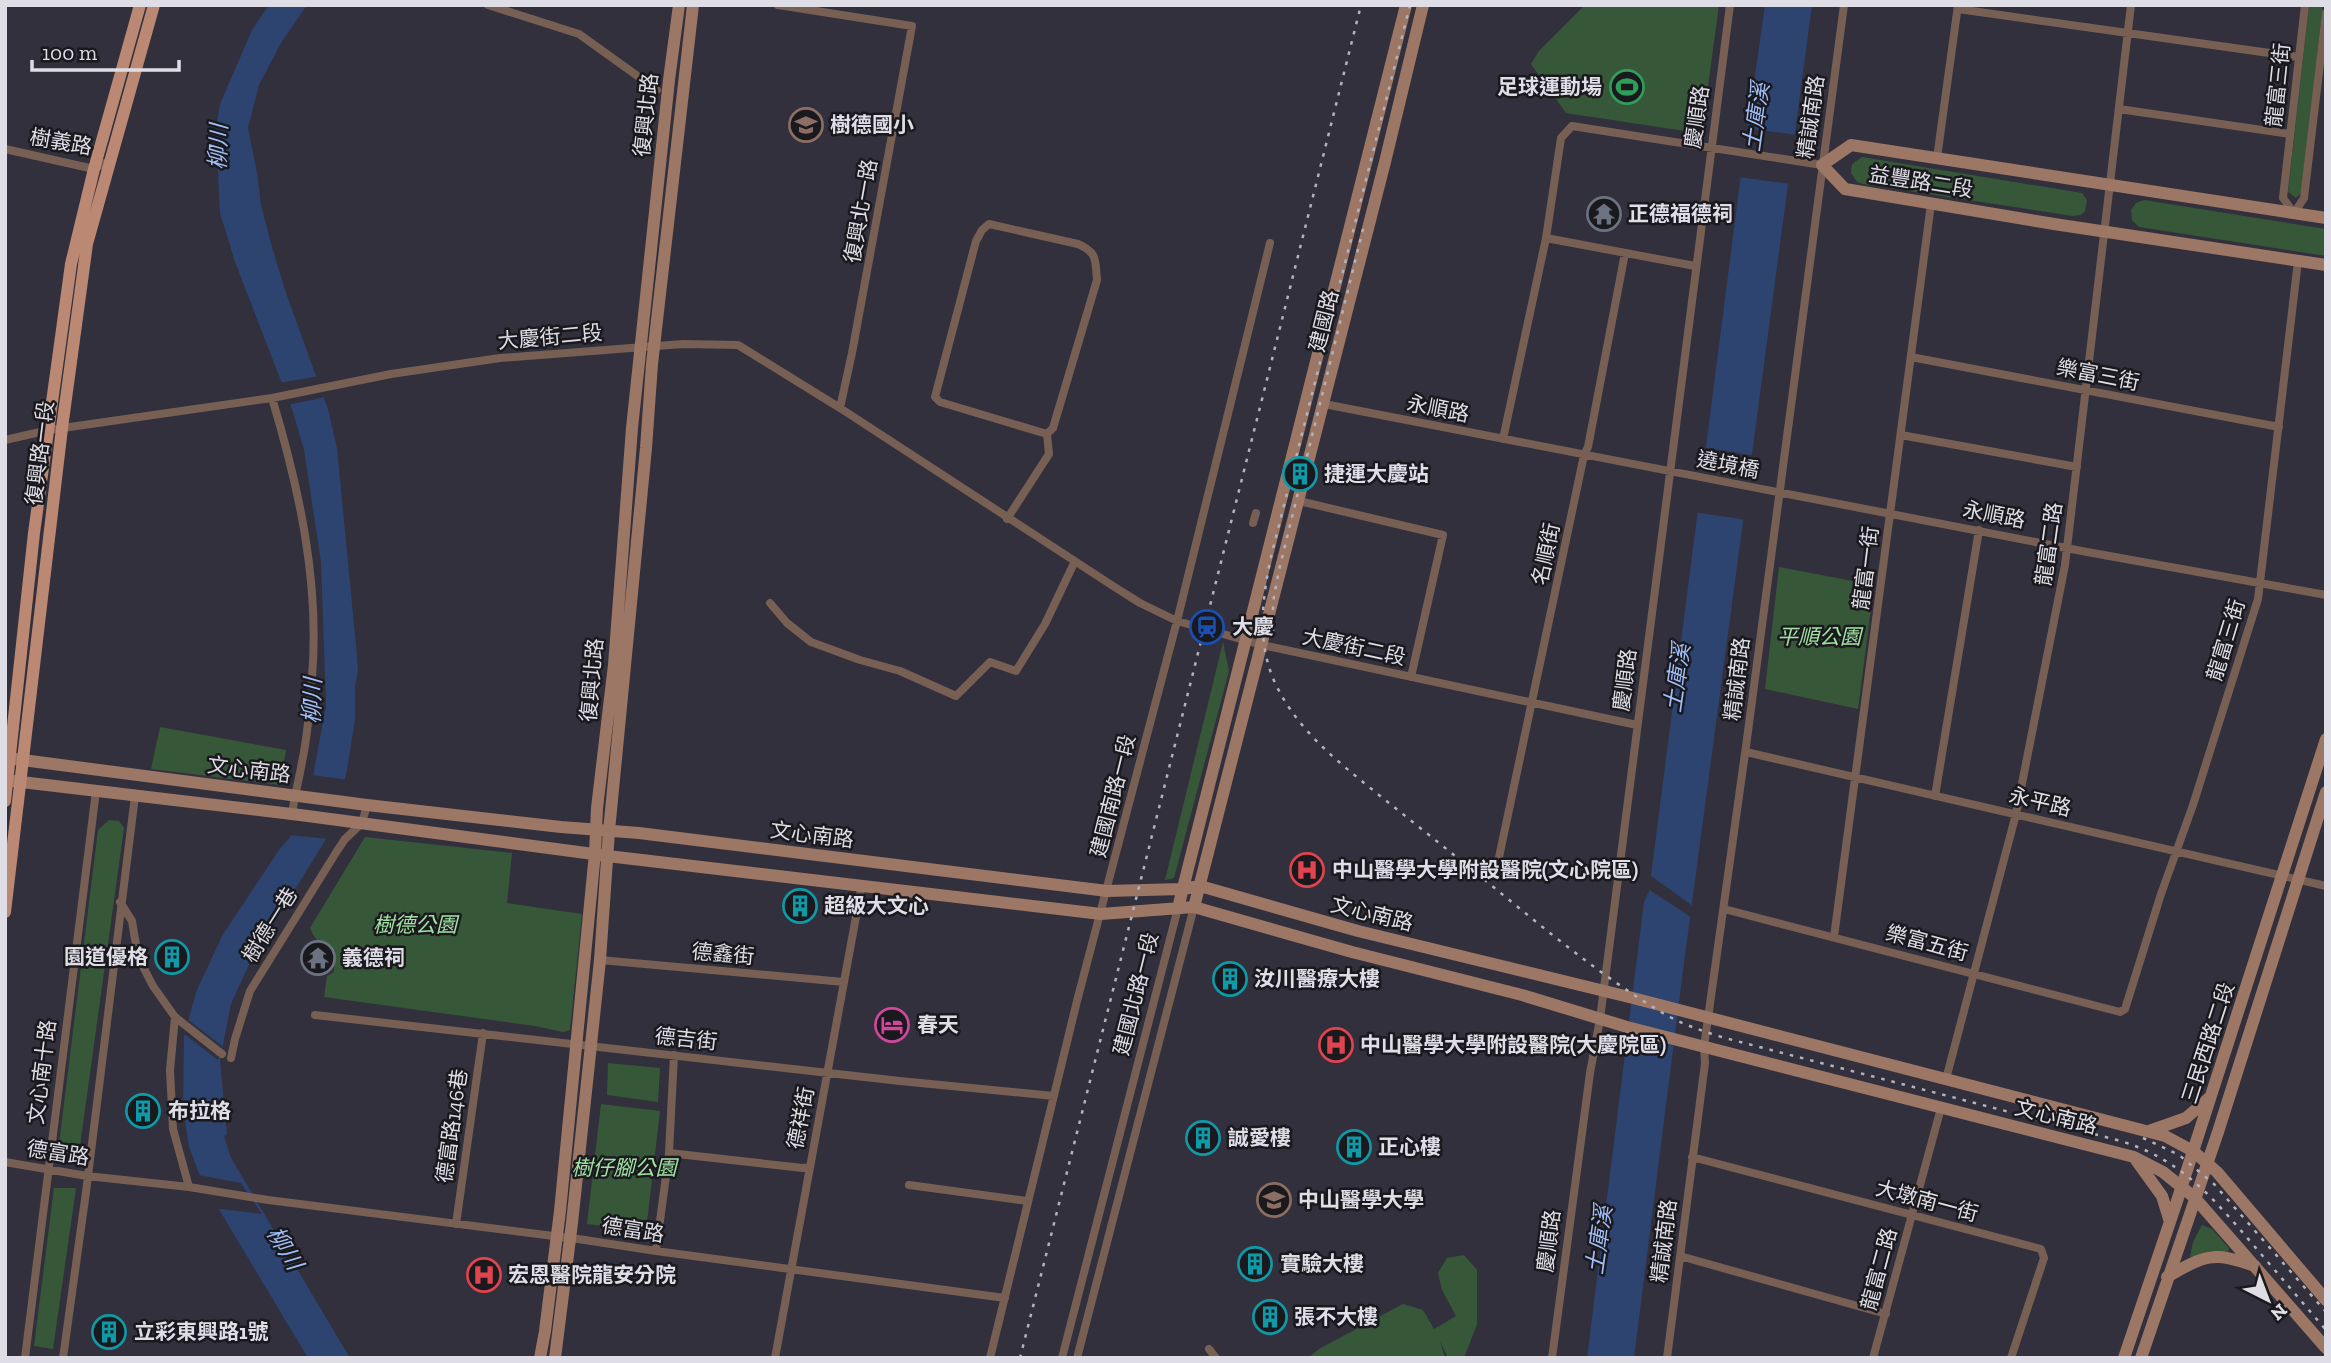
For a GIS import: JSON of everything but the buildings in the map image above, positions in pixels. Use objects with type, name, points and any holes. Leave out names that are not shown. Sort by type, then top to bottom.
[{"type":"main road","name":"復興路一段","points":[[5,912],[24,761],[71,264],[139,5]]},
{"type":"main road","name":"復興路一段","points":[[5,801],[34,533],[87,244],[154,5]]},
{"type":"main road","name":"復興北路","points":[[648,348],[668,80],[678,5]]},
{"type":"main road","name":"復興北路","points":[[540,1358],[564,1237],[600,960],[602,830],[632,428],[648,348],[693,5]]},
{"type":"main road","name":"建國路","points":[[1246,640],[1406,5]]},
{"type":"main road","name":"建國路","points":[[1262,645],[1423,5]]},
{"type":"main road","name":"益豐路二段","points":[[2326,218],[1851,145],[1822,164],[1844,189],[2326,265]]},
{"type":"main road","name":"建國北路一段","points":[[1178,908],[1246,640]]},
{"type":"main road","name":"建國北路一段","points":[[1195,907],[1262,645]]},
{"type":"main road","name":"三民西路二段","points":[[2124,1358],[2326,739]]},
{"type":"main road","name":"文心南路","points":[[8,758],[367,805],[602,830],[1107,891],[1200,886],[1359,931],[2165,1136],[2193,1151],[2207,1163],[2326,1300]]},
{"type":"main road","name":"文心南路","points":[[6,780],[1101,914],[1195,907],[1704,1047],[2134,1157],[2163,1172],[2194,1197],[2326,1348]]},
{"type":"main road","name":"三民西路二段","points":[[2141,1358],[2207,1163],[2326,792]]},
{"type":"main road","name":"復興北路","points":[[555,1358],[576,1044],[601,854]]},
{"type":"main road","points":[[2148,1131],[2186,1118],[2211,1095]]},
{"type":"main road","points":[[2134,1157],[2162,1196],[2169,1222]]},
{"type":"main road","points":[[2167,1277],[2197,1260],[2215,1255],[2257,1266]]},
{"type":"street","points":[[488,5],[579,34],[657,90]]},
{"type":"street","name":"復興北一路","points":[[778,5],[912,26],[840,408]]},
{"type":"street","name":"慶順路","points":[[1552,1358],[1590,1073],[1600,1019],[1730,5]]},
{"type":"street","name":"精誠南路","points":[[1667,1358],[1705,1063],[1704,1047],[1746,752],[1844,5]]},
{"type":"street","name":"龍富二路","points":[[1946,1079],[2016,814],[2066,565],[2130,5]]},
{"type":"street","name":"龍富三街","points":[[2305,5],[2283,198],[2294,213],[2304,198],[2326,13]]},
{"type":"street","points":[[1937,158],[1958,7],[2298,57]]},
{"type":"street","points":[[2119,109],[2290,135]]},
{"type":"street","points":[[1503,439],[1546,238],[1561,138],[1572,126],[1822,164]]},
{"type":"street","name":"樹義路","points":[[5,149],[94,169],[109,161]]},
{"type":"street","name":"龍富一街","points":[[1834,937],[1931,204]]},
{"type":"street","points":[[989,224],[1078,244],[1093,252],[1095,257],[1097,280],[1053,428],[1047,434],[940,402],[935,397],[976,242],[982,230],[989,224]]},
{"type":"street","points":[[1546,238],[1695,266]]},
{"type":"street","name":"建國南路一段","points":[[990,1358],[1027,1201],[1177,621],[1270,243]]},
{"type":"street","name":"名順街","points":[[1498,862],[1584,455],[1588,447],[1625,253]]},
{"type":"street","name":"龍富三街","points":[[2120,1012],[2125,1009],[2258,600],[2258,582],[2263,561],[2298,261]]},
{"type":"street","name":"大慶街二段","points":[[5,440],[55,429],[105,424],[325,389],[391,374],[500,358],[683,344],[738,345],[1140,603],[1177,621],[1262,645],[1637,725]]},
{"type":"street","name":"樂富三街","points":[[1911,357],[2278,427]]},
{"type":"street","points":[[274,397],[290,461],[311,578],[313,675],[296,815]]},
{"type":"street","name":"永順路","points":[[1324,404],[1670,471]]},
{"type":"street","points":[[1007,519],[1049,453],[1047,434]]},
{"type":"street","points":[[1901,435],[2077,467]]},
{"type":"street","name":"遶境橋","points":[[1670,471],[1779,492]]},
{"type":"street","name":"永順路","points":[[1779,492],[2326,595]]},
{"type":"street","points":[[1299,500],[1443,535],[1411,677]]},
{"type":"street","points":[[1253,523],[1256,513]]},
{"type":"street","points":[[1934,796],[1979,530]]},
{"type":"street","points":[[771,603],[787,623],[811,642],[900,671],[956,696],[990,662],[1016,671],[1045,624],[1075,561]]},
{"type":"street","name":"永平路","points":[[1746,752],[2326,886]]},
{"type":"street","name":"文心南十路","points":[[25,1358],[96,791]]},
{"type":"street","points":[[63,1358],[135,796]]},
{"type":"street","points":[[362,823],[367,805]]},
{"type":"street","name":"樹德一巷","points":[[231,1058],[234,1039],[250,991],[345,839],[362,823]]},
{"type":"street","name":"德祥街","points":[[775,1358],[862,884]]},
{"type":"street","points":[[120,902],[132,921],[138,957],[153,986],[178,1020],[222,1054]]},
{"type":"street","name":"建國北路一段","points":[[1077,1358],[1195,907]]},
{"type":"street","name":"建國北路一段","points":[[1062,1358],[1178,908]]},
{"type":"street","name":"樂富五街","points":[[1724,909],[2120,1012]]},
{"type":"street","name":"德鑫街","points":[[600,960],[844,982]]},
{"type":"street","name":"德吉街","points":[[315,1015],[1054,1096]]},
{"type":"street","points":[[178,1020],[170,1070],[173,1129],[189,1187]]},
{"type":"street","name":"德富路146巷","points":[[456,1224],[483,1033]]},
{"type":"street","points":[[656,1251],[669,1153],[674,1055]]},
{"type":"street","name":"龍富二路","points":[[1874,1358],[1941,1108]]},
{"type":"street","points":[[669,1153],[810,1167]]},
{"type":"street","name":"大墩南一街","points":[[1692,1157],[2041,1249],[2044,1258],[2011,1358]]},
{"type":"street","name":"德富路","points":[[5,1163],[1005,1298]]},
{"type":"street","points":[[909,1185],[1027,1201]]},
{"type":"street","points":[[1680,1256],[1886,1314]]},
{"type":"street","points":[[1209,1349],[1216,1358]]},
{"type":"green space","name":"足球運動場","points":[[1585,5],[1719,5],[1704,116],[1691,129],[1685,131],[1566,113],[1531,64],[1539,51]]},
{"type":"green space","points":[[2309,5],[2323,5],[2301,193],[2296,198],[2288,192]]},
{"type":"green space","points":[[1862,157],[2082,193],[2087,200],[2085,211],[2081,215],[2073,216],[1863,184],[1857,182],[1851,173],[1852,164]]},
{"type":"green space","points":[[2144,200],[2326,229],[2326,256],[2139,227],[2132,220],[2131,210],[2136,203]]},
{"type":"green space","name":"平順公園","points":[[1779,567],[1874,585],[1858,709],[1765,689]]},
{"type":"green space","points":[[1223,642],[1229,671],[1174,878],[1165,880]]},
{"type":"green space","points":[[160,727],[286,750],[280,785],[151,769]]},
{"type":"green space","points":[[109,820],[119,821],[124,828],[79,1153],[58,1152],[98,830]]},
{"type":"green space","name":"樹德公園","points":[[365,837],[512,853],[507,903],[582,914],[570,1030],[563,1032],[324,997],[327,976],[334,972],[335,951],[317,940],[310,928]]},
{"type":"green space","points":[[608,1063],[660,1068],[658,1102],[607,1095]]},
{"type":"green space","name":"樹仔腳公園","points":[[601,1104],[660,1111],[646,1231],[587,1224]]},
{"type":"green space","points":[[54,1188],[76,1188],[53,1349],[34,1346]]},
{"type":"green space","points":[[2202,1225],[2212,1229],[2229,1248],[2228,1253],[2211,1251],[2190,1257],[2193,1242]]},
{"type":"green space","points":[[1464,1255],[1477,1270],[1477,1324],[1464,1358],[1448,1358],[1440,1341],[1445,1358],[1308,1358],[1319,1349],[1403,1304],[1423,1310],[1434,1329],[1456,1316],[1442,1290],[1438,1273],[1447,1258]]},
{"type":"water","name":"柳川","points":[[269,5],[307,5],[281,43],[259,85],[248,128],[261,205],[272,247],[328,409],[337,448],[358,671],[355,720],[337,813],[325,841],[251,960],[231,1004],[220,1060],[227,1134],[224,1136],[231,1158],[350,1358],[308,1358],[202,1181],[189,1147],[183,1108],[184,1037],[196,992],[222,936],[279,850],[305,819],[326,706],[321,562],[304,450],[293,412],[235,262],[220,213],[216,128],[220,104],[252,30]]},
{"type":"water","name":"土庫溪","points":[[1765,5],[1812,5],[1634,1358],[1587,1358],[1644,902],[1649,891]]},
{"type":"pier","points":[[1744,128],[1797,135],[1791,184],[1737,177]]},
{"type":"pier","points":[[320,376],[325,397],[287,405],[278,383]]},
{"type":"pier","points":[[1702,447],[1756,456],[1748,520],[1693,512]]},
{"type":"pier","points":[[312,775],[348,780],[340,814],[329,839],[289,835],[302,818]]},
{"type":"pier","points":[[1647,873],[1696,906],[1694,919],[1645,887]]},
{"type":"pier","points":[[187,1019],[222,1046],[218,1060],[183,1033]]},
{"type":"pier","points":[[198,1175],[241,1183],[262,1214],[214,1208]]},
{"type":"railway","points":[[1020,1358],[1361,5]]},
{"type":"railway","points":[[1410,5],[1268,573],[1263,606],[1266,655],[1277,687],[1296,718],[1333,757],[1526,914],[1661,1012],[1692,1027],[1725,1038],[2140,1148],[2178,1169],[2195,1182],[2240,1229],[2326,1330]]},
{"type":"railway","points":[[1273,631],[1273,602],[1279,570],[1363,229]]},
{"type":"railway","points":[[2143,1138],[2179,1155],[2214,1184],[2326,1312]]},
{"type":"place","name":"足球運動場","points":[[1627,87]]},
{"type":"place","name":"樹德國小","points":[[806,125]]},
{"type":"place","name":"正德福德祠","points":[[1604,214]]},
{"type":"place","name":"捷運大慶站","points":[[1300,474]]},
{"type":"place","name":"大慶","points":[[1207,627]]},
{"type":"place","name":"中山醫學大學附設醫院(文心院區)","points":[[1307,870]]},
{"type":"place","name":"超級大文心","points":[[800,906]]},
{"type":"place","name":"園道優格","points":[[172,957]]},
{"type":"place","name":"義德祠","points":[[318,958]]},
{"type":"place","name":"汝川醫療大樓","points":[[1230,979]]},
{"type":"place","name":"春天","points":[[892,1025]]},
{"type":"place","name":"中山醫學大學附設醫院(大慶院區)","points":[[1336,1045]]},
{"type":"place","name":"布拉格","points":[[143,1111]]},
{"type":"place","name":"誠愛樓","points":[[1203,1138]]},
{"type":"place","name":"正心樓","points":[[1354,1147]]},
{"type":"place","name":"中山醫學大學","points":[[1274,1200]]},
{"type":"place","name":"實驗大樓","points":[[1255,1264]]},
{"type":"place","name":"宏恩醫院龍安分院","points":[[484,1275]]},
{"type":"place","name":"張不大樓","points":[[1270,1317]]},
{"type":"place","name":"立彩東興路1號","points":[[109,1332]]}]
